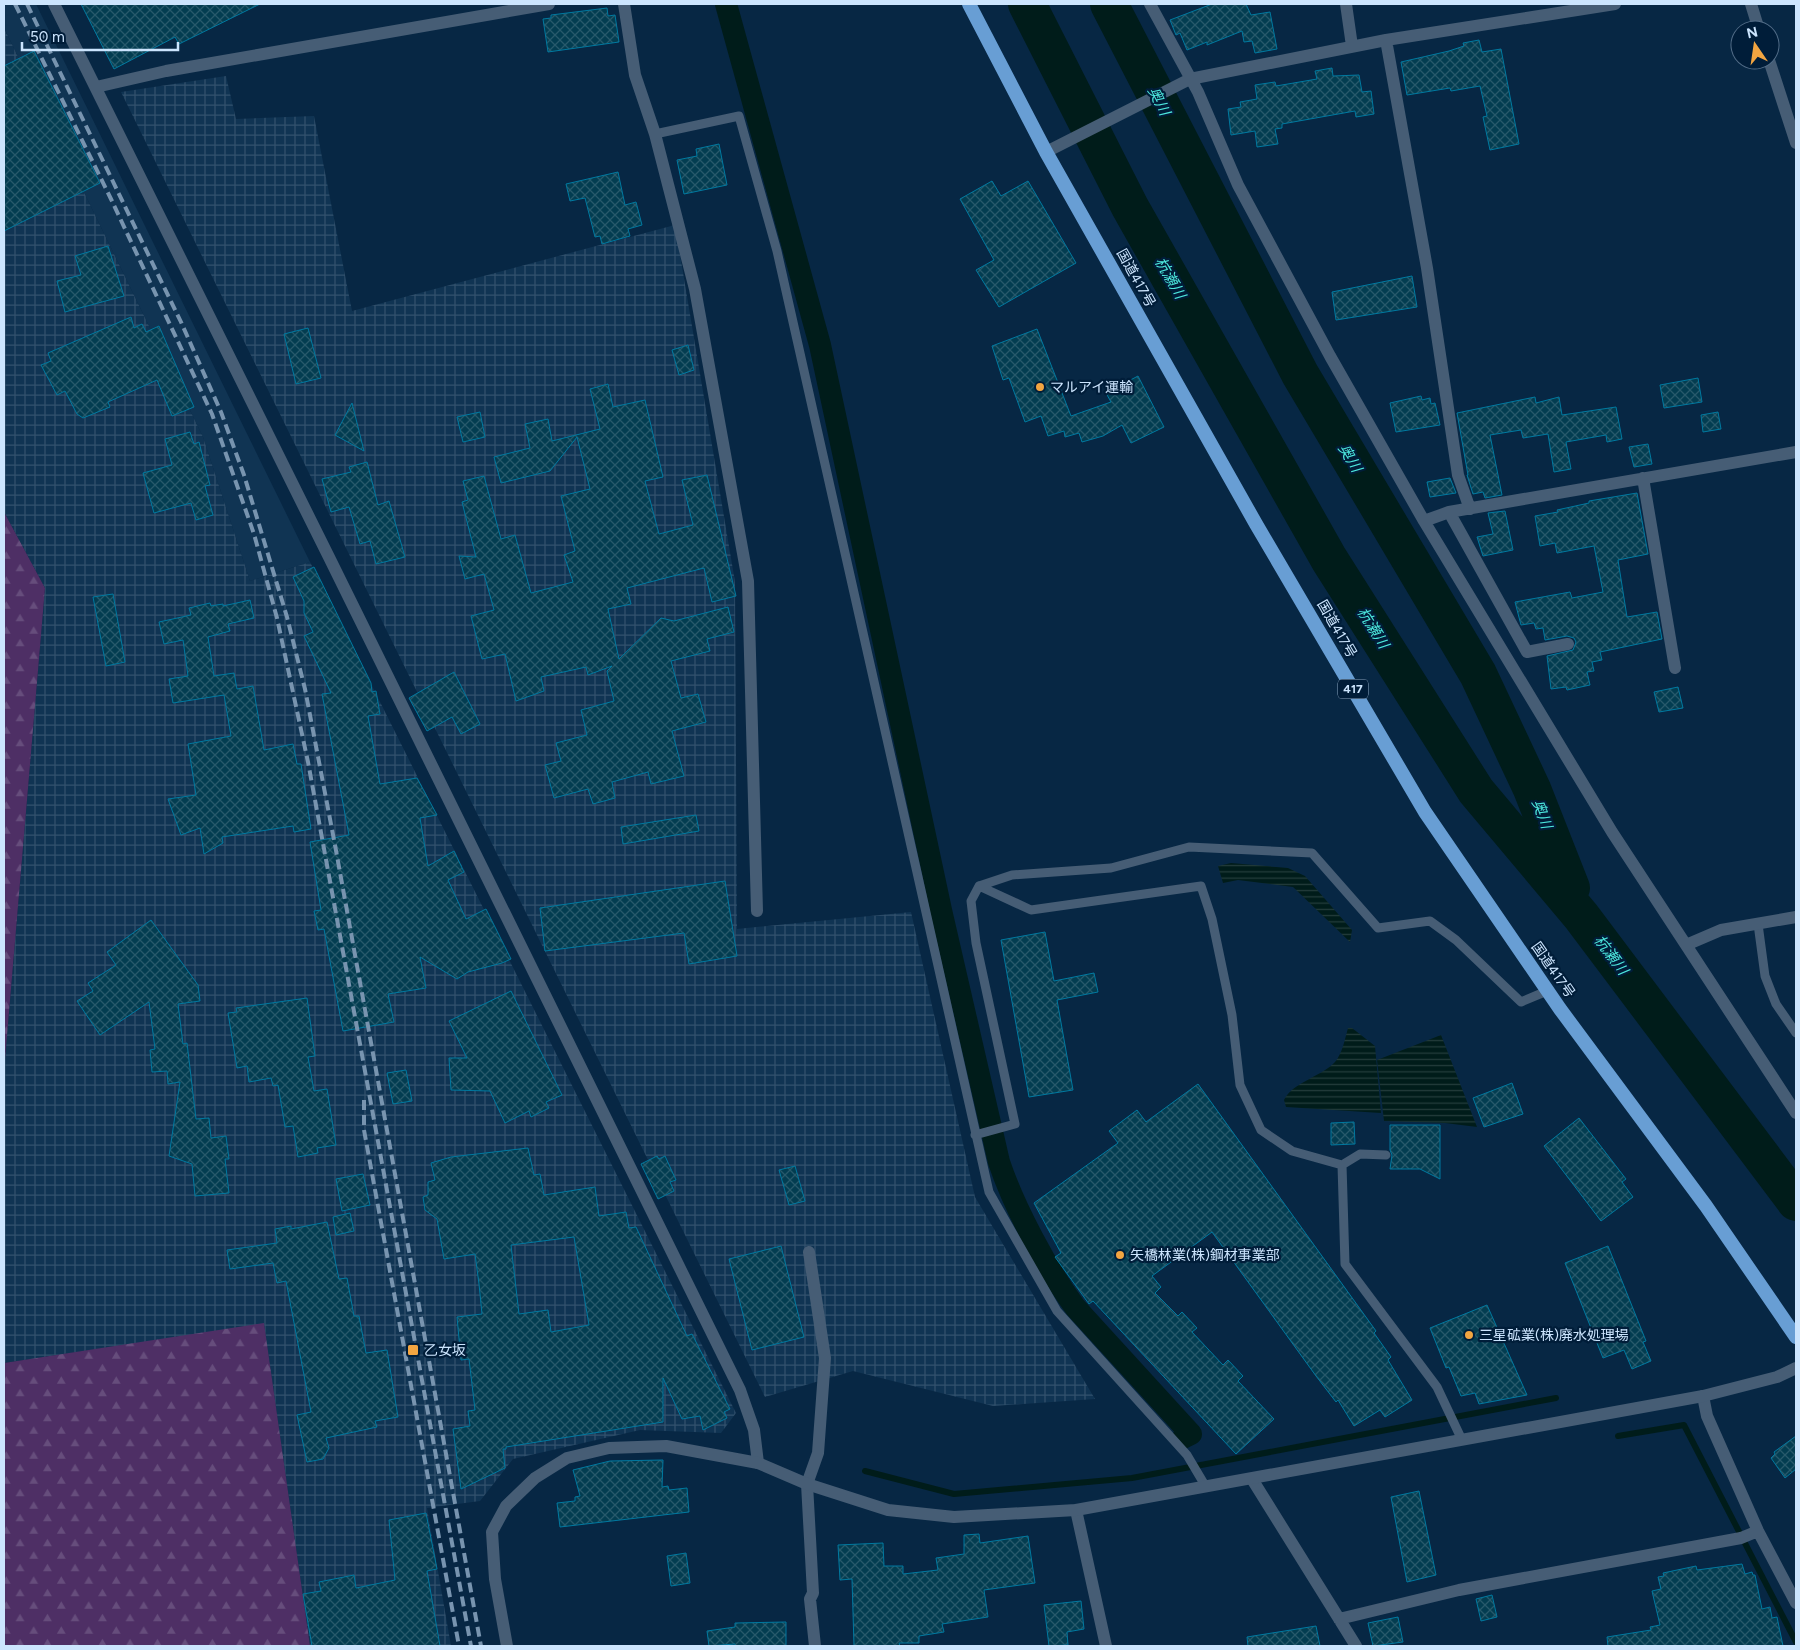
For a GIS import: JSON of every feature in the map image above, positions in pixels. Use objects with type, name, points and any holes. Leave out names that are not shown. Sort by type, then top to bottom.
[{"type":"highway","name":"国道417号","points":[[970,4],[1046,152],[1256,524],[1425,812],[1547,991],[1706,1206],[1796,1337]]},
{"type":"street","points":[[54,4],[305,511],[511,920],[736,1381],[754,1430],[758,1463]]},
{"type":"street","points":[[96,87],[166,70],[549,4]]},
{"type":"street","points":[[624,4],[635,75],[655,134],[695,289],[748,581],[757,911]]},
{"type":"street","points":[[1150,4],[1198,92],[1247,202],[1330,356],[1424,521],[1612,832],[1796,1113]]},
{"type":"street","points":[[1346,4],[1352,46]]},
{"type":"street","points":[[1046,152],[1190,79],[1352,46],[1615,4]]},
{"type":"street","points":[[1751,4],[1756,20]]},
{"type":"street","points":[[1386,40],[1427,268],[1458,475],[1470,508]]},
{"type":"street","points":[[1772,70],[1796,143]]},
{"type":"street","points":[[1424,521],[1449,512],[1470,508],[1796,452]]},
{"type":"street","points":[[1643,478],[1675,668]]},
{"type":"street","points":[[1449,512],[1527,652],[1568,644]]},
{"type":"street","points":[[1686,945],[1721,930],[1796,917]]},
{"type":"street","points":[[809,1252],[825,1358],[818,1453],[807,1484],[813,1593],[810,1599],[814,1646]]},
{"type":"street","points":[[507,1646],[496,1579],[492,1532],[506,1506],[535,1478],[567,1458],[609,1448],[666,1446],[758,1463],[807,1484],[888,1510],[954,1517],[1076,1510],[1702,1396],[1777,1377],[1796,1368]]},
{"type":"street","points":[[1702,1396],[1707,1416],[1750,1534],[1796,1603]]},
{"type":"street","points":[[1252,1479],[1356,1646]]},
{"type":"street","points":[[1076,1510],[1106,1646]]},
{"type":"street","points":[[1338,1619],[1459,1590],[1750,1534]]},
{"type":"lane","points":[[655,134],[739,116],[779,260],[989,1192],[1057,1311],[1189,1459],[1206,1487]]},
{"type":"lane","points":[[975,1135],[1015,1124],[976,943],[971,901],[979,886],[1012,875],[1111,868],[1190,847],[1312,853],[1378,928],[1430,921],[1456,940],[1521,1002],[1547,991]]},
{"type":"lane","points":[[979,886],[1031,910],[1201,886],[1212,919],[1232,1015],[1240,1085],[1261,1130],[1292,1151],[1342,1165],[1360,1154],[1386,1155]]},
{"type":"lane","points":[[1758,924],[1765,976],[1776,1004],[1796,1033]]},
{"type":"lane","points":[[1342,1165],[1345,1264],[1437,1387],[1462,1440]]},
{"type":"shaded area","points":[[4,4],[36,4],[310,562],[250,581],[203,437],[4,28]]},
{"type":"shaded area","points":[[4,28],[203,437],[250,581],[310,562],[736,1413],[721,1433],[640,1430],[513,1459],[480,1501],[427,1508],[451,1646],[310,1646],[264,1324],[4,1363],[4,1071],[45,588],[4,512]]},
{"type":"shaded area","points":[[226,76],[236,119],[314,116],[352,311],[675,225],[735,582],[737,929],[911,912],[975,1197],[1095,1399],[993,1406],[853,1371],[765,1397],[121,92]]},
{"type":"shaded area","points":[[1231,863],[1288,868],[1305,876],[1352,930],[1350,942],[1293,887],[1238,880],[1223,883],[1218,866]]},
{"type":"shaded area","points":[[1348,1028],[1352,1028],[1375,1046],[1381,1113],[1286,1107],[1284,1100],[1288,1094],[1300,1084],[1322,1072],[1335,1062],[1341,1051]]},
{"type":"shaded area","points":[[1441,1035],[1477,1127],[1445,1123],[1384,1121],[1377,1060]]},
{"type":"green space","points":[[4,512],[45,588],[4,1071]]},
{"type":"green space","points":[[264,1323],[310,1646],[4,1646],[4,1363]]},
{"type":"building","points":[[81,4],[260,4],[179,44],[175,37],[114,69]]},
{"type":"building","points":[[1212,4],[1246,4],[1251,15],[1270,12],[1277,49],[1255,53],[1252,41],[1244,42],[1242,31],[1207,45],[1207,42],[1187,50],[1180,33],[1176,35],[1170,20]]},
{"type":"building","points":[[607,8],[608,16],[615,15],[619,42],[548,52],[543,19],[551,18],[551,15]]},
{"type":"building","points":[[1479,40],[1482,52],[1501,49],[1519,144],[1490,150],[1483,117],[1487,116],[1480,86],[1451,91],[1450,88],[1407,95],[1401,62],[1449,51],[1464,46],[1463,43]]},
{"type":"building","points":[[34,51],[100,183],[4,231],[4,66]]},
{"type":"building","points":[[1332,68],[1333,76],[1359,75],[1362,92],[1371,91],[1374,114],[1356,117],[1355,111],[1282,124],[1282,128],[1275,129],[1278,144],[1257,147],[1255,131],[1231,135],[1228,109],[1241,107],[1240,102],[1257,99],[1255,85],[1275,82],[1276,86],[1317,79],[1315,71]]},
{"type":"building","points":[[719,144],[727,185],[684,194],[677,160],[697,156],[696,149]]},
{"type":"building","points":[[618,172],[625,205],[636,202],[642,225],[628,229],[630,236],[602,244],[600,236],[595,237],[585,198],[570,201],[566,184]]},
{"type":"building","points":[[992,181],[1001,196],[1028,181],[1076,263],[999,307],[976,270],[994,260],[960,199]]},
{"type":"building","points":[[108,246],[124,296],[65,312],[57,281],[81,275],[75,256]]},
{"type":"building","points":[[1412,276],[1417,307],[1336,320],[1332,292]]},
{"type":"building","points":[[131,317],[134,328],[142,324],[146,332],[159,326],[194,407],[172,416],[157,380],[108,402],[110,407],[83,418],[77,414],[65,391],[57,395],[41,365],[51,361],[48,353]]},
{"type":"building","points":[[308,328],[321,378],[296,384],[284,334]]},
{"type":"building","name":"マルアイ運輸","points":[[1037,329],[1071,416],[1111,402],[1106,393],[1138,376],[1164,427],[1131,443],[1122,425],[1103,436],[1082,442],[1079,433],[1065,437],[1064,431],[1048,436],[1041,416],[1025,422],[1009,378],[1003,380],[992,346]]},
{"type":"building","points":[[688,345],[694,370],[679,375],[672,350]]},
{"type":"building","points":[[1698,378],[1702,402],[1664,408],[1660,385]]},
{"type":"building","points":[[608,384],[613,407],[645,400],[663,477],[645,481],[659,534],[693,525],[682,480],[707,475],[736,596],[712,602],[704,568],[627,588],[631,604],[608,609],[619,659],[661,618],[674,621],[728,607],[734,632],[707,639],[710,651],[671,661],[681,698],[698,694],[706,722],[672,731],[684,776],[651,784],[648,772],[612,782],[615,798],[593,804],[588,789],[554,798],[545,765],[561,761],[556,743],[587,735],[581,710],[614,701],[607,671],[612,666],[588,675],[586,667],[541,677],[544,691],[516,701],[505,654],[482,659],[471,616],[494,610],[484,574],[465,579],[459,556],[476,557],[462,502],[468,500],[463,481],[484,476],[501,539],[515,535],[531,593],[573,582],[564,555],[575,551],[561,496],[590,489],[577,437],[550,471],[501,483],[494,457],[530,448],[525,424],[548,419],[552,441],[600,429],[590,389]]},
{"type":"building","points":[[1421,396],[1422,400],[1430,398],[1431,404],[1435,403],[1440,425],[1396,432],[1390,403]]},
{"type":"building","points":[[1535,397],[1536,403],[1559,397],[1562,415],[1616,407],[1622,439],[1607,442],[1606,435],[1566,442],[1571,469],[1554,472],[1548,434],[1523,438],[1521,430],[1490,435],[1502,495],[1485,498],[1483,492],[1473,494],[1467,475],[1457,413]]},
{"type":"building","points":[[352,403],[364,451],[335,435]]},
{"type":"building","points":[[480,412],[485,437],[463,442],[457,417]]},
{"type":"building","points":[[1718,412],[1721,429],[1703,432],[1701,415]]},
{"type":"building","points":[[190,432],[194,444],[199,442],[210,485],[205,486],[213,515],[196,520],[191,503],[154,513],[143,473],[172,465],[165,439]]},
{"type":"building","points":[[1648,444],[1652,464],[1634,467],[1629,447]]},
{"type":"building","points":[[367,462],[378,505],[389,501],[405,557],[376,564],[370,541],[360,544],[349,507],[331,512],[322,479],[351,472],[349,467]]},
{"type":"building","points":[[1450,478],[1456,493],[1430,497],[1427,482]]},
{"type":"building","points":[[1637,493],[1648,554],[1618,560],[1627,617],[1657,612],[1662,639],[1600,652],[1602,660],[1592,662],[1594,671],[1587,672],[1590,685],[1567,690],[1566,687],[1551,689],[1547,656],[1573,650],[1576,642],[1574,638],[1567,636],[1545,640],[1543,628],[1536,629],[1534,623],[1521,625],[1515,602],[1570,592],[1572,598],[1603,592],[1594,546],[1557,553],[1555,543],[1540,546],[1535,516],[1558,512],[1557,510],[1589,503],[1589,501]]},
{"type":"building","points":[[1505,511],[1513,550],[1483,556],[1477,537],[1493,534],[1488,513]]},
{"type":"building","points":[[314,567],[371,683],[372,692],[376,691],[380,714],[368,716],[380,784],[417,778],[437,815],[420,818],[428,866],[454,851],[464,872],[448,880],[466,919],[486,909],[511,959],[468,972],[457,979],[420,957],[426,988],[388,994],[394,1022],[343,1031],[324,929],[318,930],[314,911],[321,910],[310,842],[349,835],[322,694],[331,693],[304,636],[313,632],[304,613],[304,601],[293,577]]},
{"type":"building","points":[[113,594],[125,662],[106,666],[93,597]]},
{"type":"building","points":[[250,600],[254,618],[228,624],[230,631],[208,637],[214,676],[234,673],[237,689],[253,686],[264,750],[293,744],[297,764],[301,764],[311,829],[294,832],[293,826],[222,837],[223,843],[204,854],[200,828],[181,835],[168,799],[196,795],[188,744],[231,736],[224,695],[173,703],[169,679],[188,676],[183,640],[164,644],[159,622],[191,615],[189,608],[210,603],[211,606],[223,604],[223,606]]},
{"type":"building","points":[[454,672],[480,724],[461,734],[452,717],[427,731],[409,698]]},
{"type":"building","points":[[1678,687],[1683,708],[1659,712],[1654,692]]},
{"type":"building","points":[[696,815],[699,831],[623,844],[621,827]]},
{"type":"building","points":[[725,881],[737,956],[689,964],[684,933],[545,951],[540,908]]},
{"type":"building","points":[[151,920],[198,985],[200,1001],[178,1004],[183,1044],[187,1043],[196,1119],[209,1118],[211,1138],[226,1136],[229,1159],[225,1159],[229,1193],[195,1196],[192,1164],[169,1156],[180,1082],[168,1084],[167,1071],[152,1072],[150,1050],[155,1049],[149,1002],[100,1035],[77,1001],[93,991],[88,983],[116,965],[107,952]]},
{"type":"building","points":[[1045,932],[1054,981],[1094,973],[1098,992],[1057,1000],[1073,1090],[1029,1097],[1001,940]]},
{"type":"building","points":[[511,991],[562,1095],[546,1102],[549,1108],[531,1117],[529,1111],[505,1123],[490,1091],[451,1090],[449,1058],[467,1058],[449,1021]]},
{"type":"building","points":[[307,998],[315,1056],[308,1057],[314,1091],[327,1089],[336,1145],[317,1148],[318,1153],[298,1157],[293,1126],[285,1127],[278,1085],[273,1086],[271,1078],[249,1082],[247,1066],[237,1068],[228,1013],[237,1012],[236,1008]]},
{"type":"building","points":[[406,1070],[412,1101],[393,1104],[387,1073]]},
{"type":"building","points":[[1512,1083],[1523,1114],[1484,1127],[1473,1098]]},
{"type":"building","name":"矢橋林業(株)鋼材事業部","points":[[1198,1084],[1376,1331],[1374,1333],[1391,1357],[1388,1360],[1412,1400],[1385,1417],[1380,1410],[1354,1426],[1338,1400],[1336,1402],[1316,1376],[1212,1232],[1152,1276],[1161,1287],[1155,1293],[1178,1316],[1182,1312],[1197,1328],[1192,1332],[1223,1365],[1228,1360],[1243,1376],[1238,1381],[1274,1419],[1236,1454],[1093,1301],[1089,1304],[1055,1257],[1061,1253],[1034,1203],[1118,1143],[1109,1131],[1137,1110],[1146,1122]]},
{"type":"building","points":[[1579,1118],[1626,1179],[1622,1182],[1633,1197],[1601,1221],[1544,1146]]},
{"type":"building","points":[[1354,1122],[1355,1144],[1331,1145],[1331,1123]]},
{"type":"building","points":[[1390,1125],[1440,1125],[1440,1179],[1420,1169],[1390,1169],[1392,1155],[1390,1150]]},
{"type":"building","points":[[528,1148],[534,1175],[540,1174],[544,1195],[595,1187],[599,1216],[626,1212],[629,1228],[636,1227],[687,1336],[692,1334],[730,1409],[724,1412],[727,1418],[703,1430],[700,1416],[682,1419],[663,1378],[663,1422],[506,1447],[506,1449],[503,1449],[505,1468],[461,1489],[453,1429],[470,1426],[468,1411],[475,1410],[469,1359],[461,1360],[457,1317],[482,1314],[479,1284],[475,1254],[444,1259],[437,1219],[425,1210],[423,1197],[428,1195],[428,1182],[435,1180],[431,1163],[451,1157]],"holes":[[[574,1237],[589,1325],[551,1332],[548,1310],[519,1314],[511,1245]]]},
{"type":"building","points":[[657,1156],[659,1159],[665,1156],[676,1180],[670,1182],[674,1191],[658,1199],[641,1164]]},
{"type":"building","points":[[795,1166],[805,1201],[789,1205],[779,1170]]},
{"type":"building","points":[[363,1174],[370,1205],[342,1211],[336,1179]]},
{"type":"building","points":[[350,1213],[354,1231],[336,1235],[333,1217]]},
{"type":"building","points":[[327,1222],[339,1279],[347,1278],[354,1316],[359,1316],[366,1353],[387,1350],[398,1417],[375,1421],[377,1427],[326,1438],[329,1448],[323,1459],[307,1462],[297,1415],[311,1412],[286,1281],[277,1283],[273,1263],[230,1269],[227,1250],[277,1243],[275,1229],[291,1226],[291,1229]]},
{"type":"building","points":[[781,1246],[804,1337],[752,1350],[729,1259]]},
{"type":"building","points":[[1608,1246],[1646,1341],[1643,1342],[1651,1361],[1632,1369],[1624,1350],[1603,1358],[1565,1263]]},
{"type":"building","points":[[1487,1305],[1527,1395],[1479,1404],[1475,1393],[1461,1396],[1449,1367],[1446,1368],[1430,1328]]},
{"type":"building","points":[[1796,1436],[1796,1469],[1785,1478],[1771,1458],[1775,1454],[1774,1452]]},
{"type":"building","points":[[663,1460],[662,1487],[668,1486],[669,1490],[687,1488],[689,1512],[560,1527],[557,1503],[575,1501],[575,1497],[580,1496],[573,1470],[610,1461]]},
{"type":"building","points":[[1419,1491],[1436,1575],[1407,1582],[1391,1497]]},
{"type":"building","points":[[426,1513],[437,1569],[427,1571],[440,1646],[312,1646],[303,1594],[321,1591],[319,1582],[354,1575],[356,1588],[395,1580],[389,1520]]},
{"type":"building","points":[[979,1534],[980,1543],[1028,1536],[1035,1583],[984,1590],[988,1617],[942,1624],[944,1632],[919,1636],[919,1643],[899,1643],[900,1646],[854,1646],[852,1579],[840,1580],[838,1545],[883,1543],[884,1566],[903,1566],[903,1574],[938,1570],[936,1558],[964,1554],[964,1535]]},
{"type":"building","points":[[686,1553],[690,1583],[671,1586],[667,1556]]},
{"type":"building","points":[[1742,1564],[1745,1574],[1752,1572],[1755,1575],[1762,1609],[1770,1607],[1772,1618],[1777,1617],[1783,1646],[1608,1646],[1607,1637],[1651,1630],[1650,1627],[1660,1625],[1652,1591],[1661,1589],[1658,1577],[1664,1576],[1663,1573],[1696,1566],[1697,1570]]},
{"type":"building","points":[[1492,1595],[1497,1617],[1481,1621],[1476,1599]]},
{"type":"building","points":[[1081,1601],[1084,1629],[1067,1632],[1068,1645],[1049,1646],[1044,1605]]},
{"type":"building","points":[[1398,1617],[1403,1642],[1373,1646],[1368,1623]]},
{"type":"building","points":[[786,1622],[786,1646],[735,1646],[735,1644],[709,1646],[707,1631],[735,1627],[735,1623]]},
{"type":"building","points":[[1316,1626],[1320,1646],[1248,1646],[1247,1637]]},
{"type":"waterway","points":[[726,4],[820,345],[941,910],[999,1162],[1022,1218],[1064,1292],[1075,1307],[1191,1434],[1183,1438]]},
{"type":"waterway","name":"杭瀬川","points":[[1027,4],[1130,207],[1329,559],[1476,791],[1581,916],[1796,1202]]},
{"type":"waterway","name":"奥川","points":[[1109,4],[1300,374],[1478,674],[1532,789],[1571,888]]},
{"type":"waterway","points":[[865,1471],[954,1494],[1132,1478],[1556,1398]]},
{"type":"waterway","points":[[1618,1436],[1684,1425],[1796,1642]]},
{"type":"railway","points":[[15,4],[111,199],[212,414],[254,534],[277,618],[308,762],[471,1646]]},
{"type":"railway","points":[[27,4],[181,322],[221,412],[244,475],[287,617],[305,689],[335,845],[481,1646]]},
{"type":"railway","points":[[364,1100],[364,1130],[459,1646]]},
{"type":"place","name":"マルアイ運輸","points":[[1040,387]]},
{"type":"place","name":"矢橋林業(株)鋼材事業部","points":[[1120,1255]]},
{"type":"place","name":"三星砿業(株)廃水処理場","points":[[1469,1335]]},
{"type":"place","name":"乙女坂","points":[[413,1350]]}]
